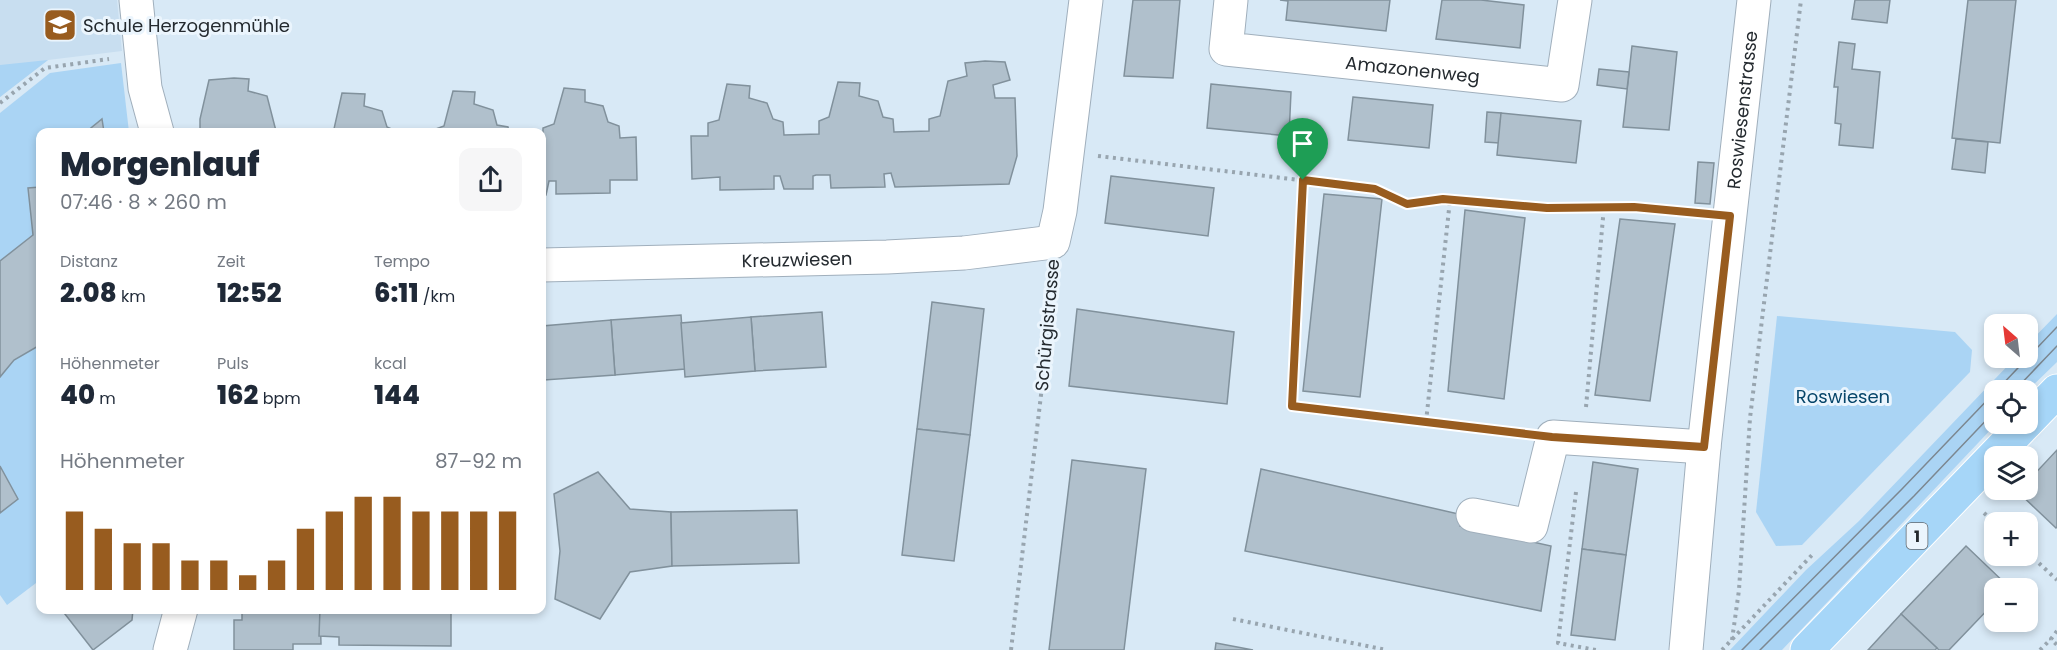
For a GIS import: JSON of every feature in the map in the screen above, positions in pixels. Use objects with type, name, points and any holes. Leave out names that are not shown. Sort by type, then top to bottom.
[{"type":"main road","name":"1","points":[[2038,411],[2057,391]]},
{"type":"main road","name":"1","points":[[1807,650],[2015,434]]},
{"type":"street","points":[[136,0],[145,88],[156,128]]},
{"type":"street","name":"Schürgistrasse","points":[[1053,242],[1060,211],[1086,0]]},
{"type":"street","name":"Amazonenweg","points":[[1231,0],[1226,49],[1562,85],[1575,0]]},
{"type":"street","name":"Roswiesenstrasse","points":[[1686,650],[1704,447],[1755,0]]},
{"type":"street","name":"Kreuzwiesen","points":[[546,266],[887,257],[964,252],[1053,242]]},
{"type":"street","points":[[1473,515],[1531,526],[1568,438],[1704,447]]},
{"type":"street","points":[[170,650],[180,614]]},
{"type":"path","points":[[1732,640],[1739,590],[1750,418],[1801,0]]},
{"type":"path","points":[[0,103],[45,68],[118,58]]},
{"type":"path","points":[[1090,155],[1375,189],[1407,204],[1450,200],[1547,208],[1634,207],[1730,216]]},
{"type":"path","points":[[1303,180],[1292,406],[1568,438]]},
{"type":"path","points":[[1426,422],[1450,200]]},
{"type":"path","points":[[1596,650],[1558,643],[1568,438],[1604,207]]},
{"type":"path","name":"Schürgistrasse","points":[[1011,650],[1056,272],[1053,242]]},
{"type":"path","points":[[1722,650],[1812,555]]},
{"type":"path","points":[[2038,562],[2057,580]]},
{"type":"path","points":[[1233,619],[1387,650]]},
{"type":"path","points":[[2040,650],[2057,631]]},
{"type":"path","points":[[2051,639],[2057,645]]},
{"type":"shaded area","name":"Schule Herzogenmühle","points":[[0,0],[117,0],[122,51],[48,60],[0,97]]},
{"type":"green space","points":[[48,60],[0,97],[0,65]]},
{"type":"green space","points":[[121,63],[129,128],[36,128],[36,583],[7,605],[0,595],[0,113],[50,73]]},
{"type":"green space","points":[[2057,314],[2057,362],[2038,380],[1994,380],[2005,368],[2038,368],[2038,334]]},
{"type":"green space","name":"Roswiesen","points":[[1777,316],[1955,332],[1972,350],[1970,372],[1802,545],[1776,546],[1756,512]]},
{"type":"green space","points":[[1984,390],[1984,434],[1987,434],[1782,650],[1730,650],[1806,570],[1859,521]]},
{"type":"building","points":[[1133,0],[1180,0],[1173,78],[1124,76]]},
{"type":"building","points":[[1280,0],[1390,0],[1386,31],[1286,20],[1288,1]]},
{"type":"building","points":[[1442,0],[1481,0],[1524,5],[1520,48],[1436,39]]},
{"type":"building","points":[[1855,0],[1890,0],[1887,23],[1852,19]]},
{"type":"building","points":[[1968,0],[2016,0],[2000,143],[1952,138]]},
{"type":"building","points":[[1839,42],[1855,44],[1852,69],[1880,72],[1873,148],[1839,145],[1841,124],[1835,123],[1838,87],[1834,87]]},
{"type":"building","points":[[1632,46],[1677,52],[1669,130],[1623,127]]},
{"type":"building","points":[[1005,62],[1010,80],[993,85],[995,98],[1015,98],[1017,156],[1009,184],[895,187],[891,173],[884,174],[885,187],[831,188],[830,175],[816,175],[813,176],[813,189],[784,189],[780,176],[774,176],[774,189],[720,190],[720,177],[692,179],[691,136],[708,136],[708,123],[719,120],[727,84],[750,86],[749,98],[767,103],[773,119],[783,122],[784,135],[819,134],[819,121],[829,117],[838,82],[860,83],[859,96],[878,101],[883,117],[893,119],[894,132],[929,131],[929,119],[940,116],[948,81],[967,76],[965,63]]},
{"type":"building","points":[[1599,69],[1629,72],[1627,89],[1597,85]]},
{"type":"building","points":[[249,79],[248,91],[267,96],[275,128],[200,128],[209,80]]},
{"type":"building","points":[[1211,84],[1291,92],[1289,136],[1207,128]]},
{"type":"building","points":[[564,88],[585,90],[585,102],[603,106],[608,122],[619,126],[620,138],[636,137],[637,180],[610,180],[610,193],[556,194],[556,181],[549,181],[546,195],[546,128],[543,128],[554,124]]},
{"type":"building","points":[[453,91],[475,92],[474,104],[493,110],[497,125],[508,128],[438,128],[444,126]]},
{"type":"building","points":[[342,93],[365,94],[364,106],[382,111],[389,128],[334,128]]},
{"type":"building","points":[[1353,97],[1433,105],[1429,148],[1348,140]]},
{"type":"building","points":[[1487,112],[1501,113],[1499,143],[1485,142]]},
{"type":"building","points":[[1501,113],[1581,121],[1576,163],[1497,155]]},
{"type":"building","points":[[102,119],[103,128],[91,128]]},
{"type":"building","points":[[1956,139],[1988,142],[1985,173],[1952,169]]},
{"type":"building","points":[[1698,162],[1714,163],[1710,204],[1695,203]]},
{"type":"building","points":[[1111,176],[1214,188],[1208,236],[1105,223]]},
{"type":"building","points":[[36,187],[36,347],[14,360],[0,377],[0,261],[33,235],[28,188]]},
{"type":"building","points":[[1324,194],[1382,199],[1360,397],[1303,391]]},
{"type":"building","points":[[1465,210],[1525,218],[1504,399],[1448,391]]},
{"type":"building","points":[[1620,219],[1675,224],[1650,401],[1595,395]]},
{"type":"building","points":[[932,302],[984,309],[970,435],[917,429]]},
{"type":"building","points":[[1077,309],[1234,332],[1227,404],[1069,386]]},
{"type":"building","points":[[822,312],[826,367],[755,371],[751,317]]},
{"type":"building","points":[[681,315],[685,369],[615,375],[611,320]]},
{"type":"building","points":[[751,317],[755,371],[685,377],[681,323]]},
{"type":"building","points":[[611,320],[615,375],[546,380],[546,326]]},
{"type":"building","points":[[917,429],[970,435],[954,561],[902,555]]},
{"type":"building","points":[[2057,450],[2056,528],[2026,500],[2038,500],[2038,470]]},
{"type":"building","points":[[1072,460],[1146,469],[1124,650],[1049,650]]},
{"type":"building","points":[[1593,462],[1638,469],[1626,555],[1582,549]]},
{"type":"building","points":[[0,466],[18,499],[0,513]]},
{"type":"building","points":[[1261,469],[1463,515],[1460,526],[1551,546],[1541,611],[1245,551]]},
{"type":"building","points":[[598,472],[630,509],[671,512],[672,566],[630,572],[600,619],[555,599],[560,551],[554,494]]},
{"type":"building","points":[[797,510],[799,563],[672,566],[671,512]]},
{"type":"building","points":[[1966,546],[1984,563],[1984,566],[1987,566],[2000,578],[1984,578],[1984,613],[1949,650],[1939,650],[1901,614]]},
{"type":"building","points":[[1582,549],[1626,555],[1615,640],[1571,635]]},
{"type":"building","points":[[65,614],[133,614],[132,620],[93,650]]},
{"type":"building","points":[[242,614],[320,614],[321,644],[293,644],[293,650],[234,650],[234,620],[242,620]]},
{"type":"building","points":[[320,614],[451,614],[451,646],[339,645],[339,637],[319,636]]},
{"type":"building","points":[[1901,614],[1937,648],[1935,650],[1868,650]]},
{"type":"building","points":[[1216,643],[1253,650],[1215,650]]},
{"type":"tram line","points":[[2007,380],[2057,327]]},
{"type":"tram line","points":[[2025,380],[2057,346]]},
{"type":"tram line","points":[[1742,650],[1984,403]]},
{"type":"tram line","points":[[1760,650],[1984,423]]},
{"type":"place","name":"Schule Herzogenmühle","points":[[60,25]]},
{"type":"route","points":[[1303,180],[1375,189],[1407,204],[1443,199],[1547,208],[1634,207],[1730,216],[1704,447],[1552,437],[1292,406],[1303,180]]}]
